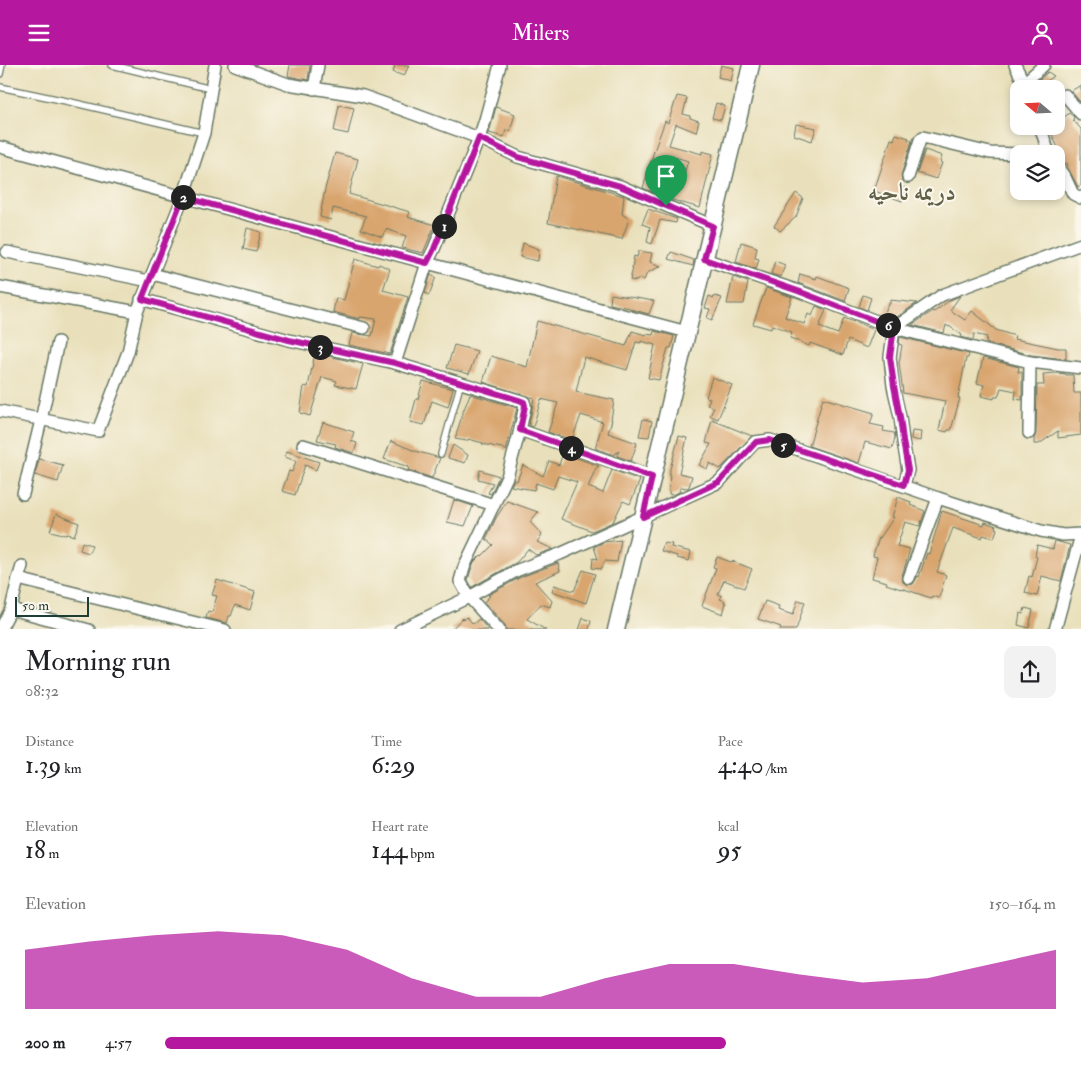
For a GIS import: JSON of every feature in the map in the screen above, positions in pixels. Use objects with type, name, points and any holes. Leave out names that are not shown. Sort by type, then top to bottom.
[{"type":"main road","points":[[616,629],[751,65]]},
{"type":"street","points":[[0,411],[98,431],[128,352],[137,312],[183,197],[204,133],[215,65]]},
{"type":"street","points":[[235,65],[288,84],[363,97],[400,109],[479,138],[518,157],[620,186],[713,226]]},
{"type":"street","points":[[314,89],[318,65]]},
{"type":"street","points":[[395,363],[427,263],[479,138],[500,65]]},
{"type":"street","points":[[1016,65],[1023,80]]},
{"type":"street","points":[[1031,80],[1044,65]]},
{"type":"street","points":[[1065,95],[1081,114]]},
{"type":"street","points":[[908,177],[920,140],[923,137],[990,153],[1010,154]]},
{"type":"street","points":[[0,147],[687,332]]},
{"type":"street","points":[[1065,179],[1073,193],[1081,198]]},
{"type":"street","points":[[904,485],[908,470],[890,357],[894,328],[942,295],[1081,244]]},
{"type":"street","points":[[7,252],[150,278],[364,328]]},
{"type":"street","points":[[704,259],[798,291],[894,328],[1030,362],[1081,368]]},
{"type":"street","points":[[0,287],[137,312]]},
{"type":"street","points":[[142,299],[289,340],[395,363],[524,402],[525,406],[520,430],[507,477],[464,567],[460,581],[469,597],[499,629]]},
{"type":"street","points":[[23,494],[58,342]]},
{"type":"street","points":[[1029,433],[1030,362]]},
{"type":"street","points":[[520,430],[652,477]]},
{"type":"street","points":[[400,629],[469,597],[518,570],[560,554],[719,482],[756,442],[770,440],[938,498],[1041,531],[1063,535],[1081,534],[1055,629]]},
{"type":"street","points":[[303,445],[494,505]]},
{"type":"street","points":[[909,578],[938,498]]},
{"type":"street","points":[[2,624],[11,609],[22,566]]},
{"type":"street","points":[[18,579],[224,629]]},
{"type":"street","points":[[11,609],[90,629]]},
{"type":"lane","points":[[0,74],[2,65]]},
{"type":"lane","points":[[112,65],[212,89]]},
{"type":"lane","points":[[0,87],[204,133]]},
{"type":"lane","points":[[441,454],[461,382]]},
{"type":"building","points":[[290,65],[310,65],[308,80],[288,76]]},
{"type":"building","points":[[395,65],[409,65],[404,76],[393,72]]},
{"type":"building","points":[[721,65],[734,68],[731,81],[718,77]]},
{"type":"building","points":[[1048,72],[1054,76],[1048,80],[1039,80]]},
{"type":"building","points":[[1081,85],[1081,101],[1080,102],[1071,91]]},
{"type":"building","points":[[677,96],[687,98],[683,114],[699,121],[696,132],[676,124],[669,145],[702,154],[702,151],[713,154],[700,208],[643,188],[665,121],[668,123]],"holes":[[[672,156],[688,161],[681,184],[666,179]]]},
{"type":"building","points":[[716,103],[725,106],[721,120],[712,118]]},
{"type":"building","points":[[339,105],[354,108],[348,134],[334,131]]},
{"type":"building","points":[[496,107],[515,114],[510,131],[506,130],[504,137],[489,133]]},
{"type":"building","points":[[1069,113],[1074,117],[1073,120],[1081,129],[1081,185],[1078,187],[1067,163],[1065,164],[1065,145],[1057,145],[1052,135],[1065,135],[1065,117]]},
{"type":"building","points":[[796,124],[816,128],[812,141],[794,135]]},
{"type":"building","points":[[896,134],[909,138],[908,140],[912,141],[901,175],[900,187],[906,188],[902,201],[874,191],[891,139],[894,140]]},
{"type":"building","points":[[925,150],[942,156],[940,162],[942,163],[936,179],[917,173]]},
{"type":"building","points":[[335,153],[358,159],[349,194],[410,212],[408,217],[435,225],[423,253],[402,248],[406,236],[386,229],[382,237],[361,229],[366,216],[333,208],[331,220],[320,217],[325,189]]},
{"type":"building","points":[[556,176],[624,196],[622,214],[629,219],[622,239],[548,223]]},
{"type":"building","points":[[796,193],[803,198],[796,217],[780,231],[774,226]]},
{"type":"building","points":[[648,209],[677,219],[676,223],[660,220],[652,244],[647,242],[650,227],[642,224]]},
{"type":"building","points":[[247,228],[261,232],[256,252],[243,249]]},
{"type":"building","points":[[741,242],[757,247],[755,258],[759,259],[756,269],[736,262]]},
{"type":"building","points":[[523,243],[539,249],[538,261],[520,257]]},
{"type":"building","points":[[639,251],[652,253],[650,262],[661,266],[647,273],[644,280],[639,278],[637,281],[630,280],[634,256],[637,257]]},
{"type":"building","points":[[671,252],[694,260],[693,266],[668,259]]},
{"type":"building","points":[[355,259],[378,266],[379,264],[390,269],[383,290],[408,297],[390,354],[349,345],[352,333],[372,336],[376,319],[360,317],[360,319],[333,312],[336,298],[344,300]]},
{"type":"building","points":[[775,261],[785,265],[781,277],[771,274]]},
{"type":"building","points":[[431,274],[436,277],[429,295],[425,293]]},
{"type":"building","points":[[800,274],[816,279],[817,276],[849,288],[845,301],[798,283]]},
{"type":"building","points":[[733,277],[748,282],[744,304],[727,304]]},
{"type":"building","points":[[766,288],[792,297],[785,317],[804,324],[808,314],[812,316],[816,306],[826,310],[819,327],[838,334],[844,318],[874,330],[867,348],[848,340],[843,355],[810,343],[809,346],[790,338],[792,332],[772,325],[771,329],[753,324]]},
{"type":"building","points":[[611,294],[654,301],[649,314],[610,304]]},
{"type":"building","points":[[863,295],[871,298],[867,310],[859,307]]},
{"type":"building","points":[[709,296],[722,298],[712,320],[707,318],[710,309],[705,308]]},
{"type":"building","points":[[960,296],[950,310],[965,320],[972,311],[996,330],[1015,336],[1014,339],[1066,348],[1066,359],[1031,355],[986,343],[987,337],[974,334],[973,340],[961,337],[962,335],[946,325],[944,333],[912,325],[950,300]]},
{"type":"building","points":[[890,300],[917,303],[897,317],[884,315]]},
{"type":"building","points":[[537,321],[626,346],[632,331],[653,335],[654,331],[674,336],[671,348],[668,348],[659,380],[648,378],[655,345],[641,341],[641,343],[636,342],[627,370],[584,357],[576,392],[614,400],[612,420],[608,433],[637,443],[631,461],[617,456],[619,451],[614,455],[595,448],[603,422],[581,415],[572,440],[548,432],[558,403],[541,399],[533,427],[529,425],[534,398],[483,382],[491,356],[527,367]]},
{"type":"building","points":[[900,337],[969,354],[968,358],[966,358],[958,398],[960,398],[951,430],[947,432],[939,430],[945,401],[903,393],[899,363],[902,345],[899,344]]},
{"type":"building","points":[[454,345],[477,351],[469,374],[447,368]]},
{"type":"building","points":[[315,353],[363,364],[356,389],[335,385],[337,381],[322,377],[310,416],[300,413],[304,386],[308,387]]},
{"type":"building","points":[[983,358],[1019,367],[1018,372],[1022,372],[1022,400],[1015,399],[1016,391],[1001,388],[998,397],[994,397],[994,399],[981,396],[984,385],[977,383]]},
{"type":"building","points":[[1043,374],[1073,375],[1074,393],[1081,393],[1081,435],[1058,438],[1058,431],[1039,444],[1034,444],[1037,385],[1044,385]]},
{"type":"building","points":[[712,377],[732,385],[718,419],[710,416],[714,407],[707,405],[710,398],[706,397]]},
{"type":"building","points":[[423,381],[453,389],[448,407],[432,401],[424,425],[410,422]]},
{"type":"building","points":[[470,394],[517,408],[506,451],[502,448],[468,439],[467,441],[455,439]]},
{"type":"building","points":[[823,398],[874,413],[870,424],[884,427],[883,431],[894,433],[892,449],[865,442],[859,463],[809,446]]},
{"type":"building","points":[[643,419],[652,421],[649,437],[639,436]]},
{"type":"building","points":[[712,420],[752,436],[720,469],[710,463],[707,469],[699,465],[711,444],[706,443]]},
{"type":"building","points":[[323,422],[354,432],[351,441],[357,443],[354,453],[335,447],[336,444],[317,440]]},
{"type":"building","points":[[912,431],[921,432],[920,441],[911,439]]},
{"type":"building","points":[[679,436],[687,438],[679,473],[692,476],[689,487],[681,487],[679,492],[673,495],[669,494],[670,469]]},
{"type":"building","points":[[391,441],[415,451],[440,458],[432,478],[408,470],[409,467],[384,459]]},
{"type":"building","points":[[453,445],[468,455],[465,463],[448,458]]},
{"type":"building","points":[[287,451],[319,462],[316,470],[305,465],[295,495],[282,491],[289,471],[292,472],[296,461],[285,457]]},
{"type":"building","points":[[563,453],[599,466],[596,468],[588,487],[603,493],[612,470],[640,480],[630,504],[623,501],[613,522],[592,531],[561,519],[577,482],[558,476],[553,489],[536,483],[534,490],[511,486],[514,480],[517,481],[523,465],[543,476],[549,461],[559,465]]},
{"type":"building","points":[[39,459],[63,465],[58,482],[35,475]]},
{"type":"building","points":[[480,470],[499,476],[491,494],[488,493],[493,483],[478,479]]},
{"type":"building","points":[[898,497],[911,502],[910,505],[925,511],[920,526],[905,522],[897,546],[910,549],[902,576],[903,582],[907,585],[913,584],[919,577],[927,553],[929,554],[942,511],[984,525],[985,522],[996,526],[994,538],[983,535],[982,538],[953,528],[937,572],[946,575],[939,598],[932,596],[931,598],[872,578],[877,557],[873,556],[875,549],[879,538],[894,517],[892,517]]},
{"type":"building","points":[[454,500],[473,506],[465,526],[447,522]]},
{"type":"building","points":[[507,501],[538,512],[530,522],[542,535],[537,542],[553,549],[536,555],[528,549],[517,562],[472,587],[468,580],[474,562],[493,545],[486,539]]},
{"type":"building","points":[[56,514],[79,523],[74,536],[50,531]]},
{"type":"building","points":[[621,540],[617,562],[605,561],[601,569],[592,568],[593,558],[598,559],[594,547],[604,542]]},
{"type":"building","points":[[1055,541],[1070,545],[1061,581],[1042,576],[1037,596],[1025,593],[1029,576],[1032,577],[1037,557],[1035,556],[1037,545],[1053,549]]},
{"type":"building","points":[[82,542],[92,545],[89,553],[80,550]]},
{"type":"building","points":[[664,543],[672,544],[671,547],[691,552],[689,561],[661,551]]},
{"type":"building","points":[[717,557],[752,569],[744,588],[724,580],[718,594],[722,596],[720,599],[726,603],[723,614],[702,606],[716,568],[713,567]]},
{"type":"building","points":[[558,563],[560,571],[535,582],[552,601],[550,607],[541,604],[527,619],[544,629],[506,629],[505,625],[484,602],[490,596],[488,595],[521,577]]},
{"type":"building","points":[[583,570],[595,574],[586,603],[552,591],[554,585],[574,591]]},
{"type":"building","points":[[217,580],[255,592],[250,610],[235,605],[227,623],[206,618],[208,611],[212,612],[217,596],[212,595]]},
{"type":"building","points":[[798,600],[805,602],[796,629],[780,629],[781,627],[758,619],[765,601],[779,606],[778,610],[793,615]]},
{"type":"building","points":[[1025,608],[1033,610],[1029,628],[1018,625],[1020,613],[1023,614]]},
{"type":"building","points":[[467,617],[473,624],[479,619],[487,629],[452,629],[462,618],[464,620]]},
{"type":"building","points":[[583,618],[591,621],[589,629],[579,629]]},
{"type":"district","name":"دریمه ناحیه","points":[[912,192]]},
{"type":"route","points":[[479,138],[518,157],[620,186],[666,206],[713,226],[704,259],[798,291],[894,328],[890,357],[908,470],[904,485],[770,440],[756,442],[719,482],[643,517],[652,477],[520,430],[525,406],[524,402],[395,363],[289,340],[142,299],[183,197],[427,263],[479,138]]}]
